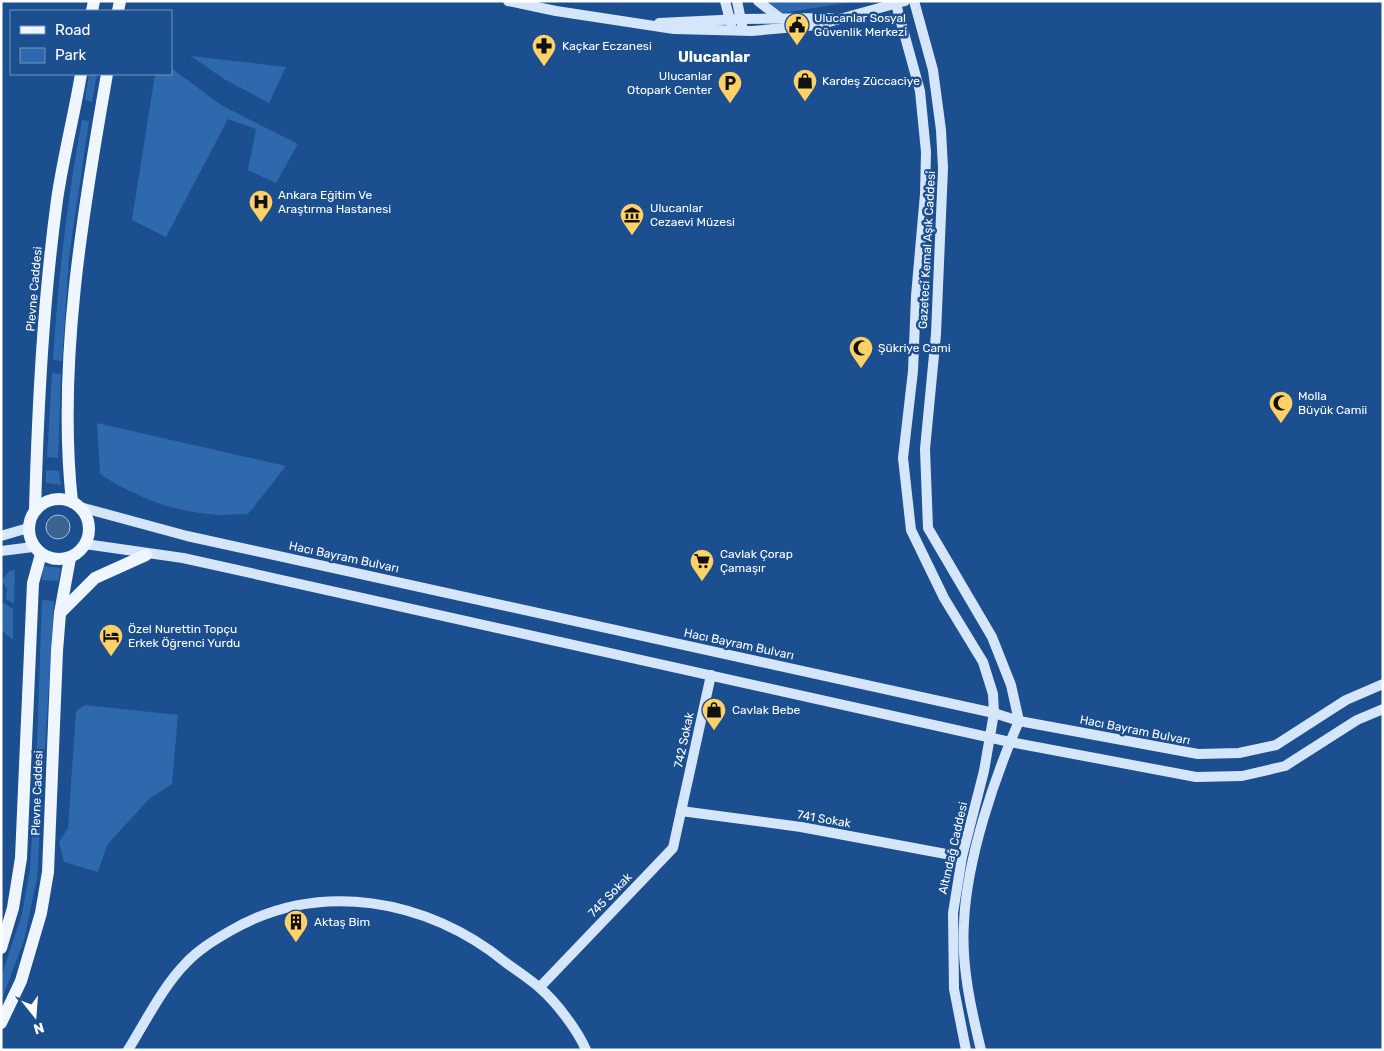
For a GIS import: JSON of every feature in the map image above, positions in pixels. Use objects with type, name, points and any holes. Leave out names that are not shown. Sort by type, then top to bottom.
[{"type":"main road","points":[[508,1],[556,11],[687,31],[743,31],[789,28],[842,19],[900,3]]},
{"type":"main road","points":[[725,1],[732,31]]},
{"type":"main road","points":[[737,1],[743,31]]},
{"type":"main road","points":[[758,1],[780,18]]},
{"type":"main road","name":"Gazeteci Kemal Aşık Caddesi","points":[[914,1],[933,70],[942,130],[943,168],[936,334],[925,449],[928,528],[992,637],[1011,685],[1019,721]]},
{"type":"main road","name":"Gazeteci Kemal Aşık Caddesi","points":[[900,3],[920,90],[926,152],[913,371],[903,458],[911,530],[944,598],[983,662],[992,694],[994,713]]},
{"type":"main road","points":[[650,24],[729,19],[815,17],[842,19]]},
{"type":"main road","name":"Plevne Caddesi","points":[[28,528],[35,509],[41,368],[48,271],[57,198],[81,75]]},
{"type":"main road","points":[[1,536],[28,528],[29,538],[37,551],[50,559],[60,560],[70,558],[79,552],[85,544],[89,525],[76,505],[67,444],[76,287],[84,211],[107,75]]},
{"type":"main road","points":[[35,509],[52,499],[76,505]]},
{"type":"main road","name":"Hacı Bayram Bulvarı","points":[[76,505],[188,536],[994,713],[1019,721],[1198,754],[1239,753],[1276,745],[1346,700],[1383,684]]},
{"type":"main road","points":[[85,544],[146,555],[182,558],[1010,742],[1196,777],[1242,776],[1285,766],[1357,720],[1383,709]]},
{"type":"main road","points":[[1,551],[37,551]]},
{"type":"main road","name":"Plevne Caddesi","points":[[1,948],[13,908],[21,858],[33,583],[37,551]]},
{"type":"main road","points":[[60,613],[95,578],[146,555]]},
{"type":"main road","name":"Plevne Caddesi","points":[[1,1023],[21,981],[41,913],[48,872],[60,613],[70,558]]},
{"type":"main road","name":"742 Sokak","points":[[681,811],[711,675]]},
{"type":"main road","name":"Altındağ Caddesi","points":[[966,1050],[955,1000],[952,967],[952,913],[962,857],[984,771],[994,713]]},
{"type":"main road","name":"Altındağ Caddesi","points":[[981,1050],[966,972],[964,912],[980,833],[996,778],[1019,721]]},
{"type":"main road","name":"741 Sokak","points":[[681,811],[801,827],[962,857]]},
{"type":"main road","name":"745 Sokak","points":[[543,991],[673,848],[681,811]]},
{"type":"main road","points":[[128,1050],[186,962],[201,950],[254,919],[283,909],[345,900],[387,904],[435,920],[489,949],[543,991],[577,1033],[586,1050]]},
{"type":"green space","points":[[766,1],[857,1],[782,13]]},
{"type":"green space","points":[[191,56],[286,67],[269,103],[224,79]]},
{"type":"green space","points":[[172,69],[221,105],[298,144],[276,183],[248,170],[256,129],[228,119],[166,237],[132,220],[155,75],[172,75]]},
{"type":"green space","points":[[89,75],[97,75],[92,102],[85,100]]},
{"type":"green space","points":[[82,120],[89,121],[69,257],[62,361],[53,360],[64,240]]},
{"type":"green space","points":[[52,373],[61,374],[58,458],[47,457]]},
{"type":"green space","points":[[97,423],[286,466],[248,514],[214,515],[166,506],[125,489],[100,474]]},
{"type":"green space","points":[[46,470],[59,471],[61,485],[46,483]]},
{"type":"green space","points":[[43,566],[61,568],[58,581],[42,580]]},
{"type":"green space","points":[[15,570],[14,604],[6,599],[7,589],[2,581],[9,571]]},
{"type":"green space","points":[[42,600],[54,601],[37,878],[24,940],[1,1002],[1,977],[22,914],[30,869],[36,771]]},
{"type":"green space","points":[[4,603],[13,609],[13,640],[1,630],[1,605]]},
{"type":"green space","points":[[85,705],[178,715],[172,784],[150,798],[107,845],[98,872],[64,862],[59,842],[68,828],[76,711]]},
{"type":"shaded area","points":[[58,515],[67,518],[70,527],[67,536],[58,539],[49,536],[46,527],[49,518]]},
{"type":"place","name":"Ulucanlar Sosyal Güvenlik Merkezi","points":[[797,46]]},
{"type":"place","name":"Kaçkar Eczanesi","points":[[544,67]]},
{"type":"place","name":"Kardeş Züccaciye","points":[[805,102]]},
{"type":"place","name":"Ulucanlar Otopark Center","points":[[730,104]]},
{"type":"place","name":"Ankara Eğitim Ve Araştırma Hastanesi","points":[[261,223]]},
{"type":"place","name":"Ulucanlar Cezaevi Müzesi","points":[[632,236]]},
{"type":"place","name":"Şükriye Cami","points":[[861,369]]},
{"type":"place","name":"Molla Büyük Camii","points":[[1281,424]]},
{"type":"place","name":"Cavlak Çorap Çamaşır","points":[[702,582]]},
{"type":"place","name":"Özel Nurettin Topçu Erkek Öğrenci Yurdu","points":[[111,657]]},
{"type":"place","name":"Cavlak Bebe","points":[[714,731]]},
{"type":"place","name":"Aktaş Bim","points":[[296,943]]},
{"type":"district","name":"Ulucanlar","points":[[714,57]]}]
